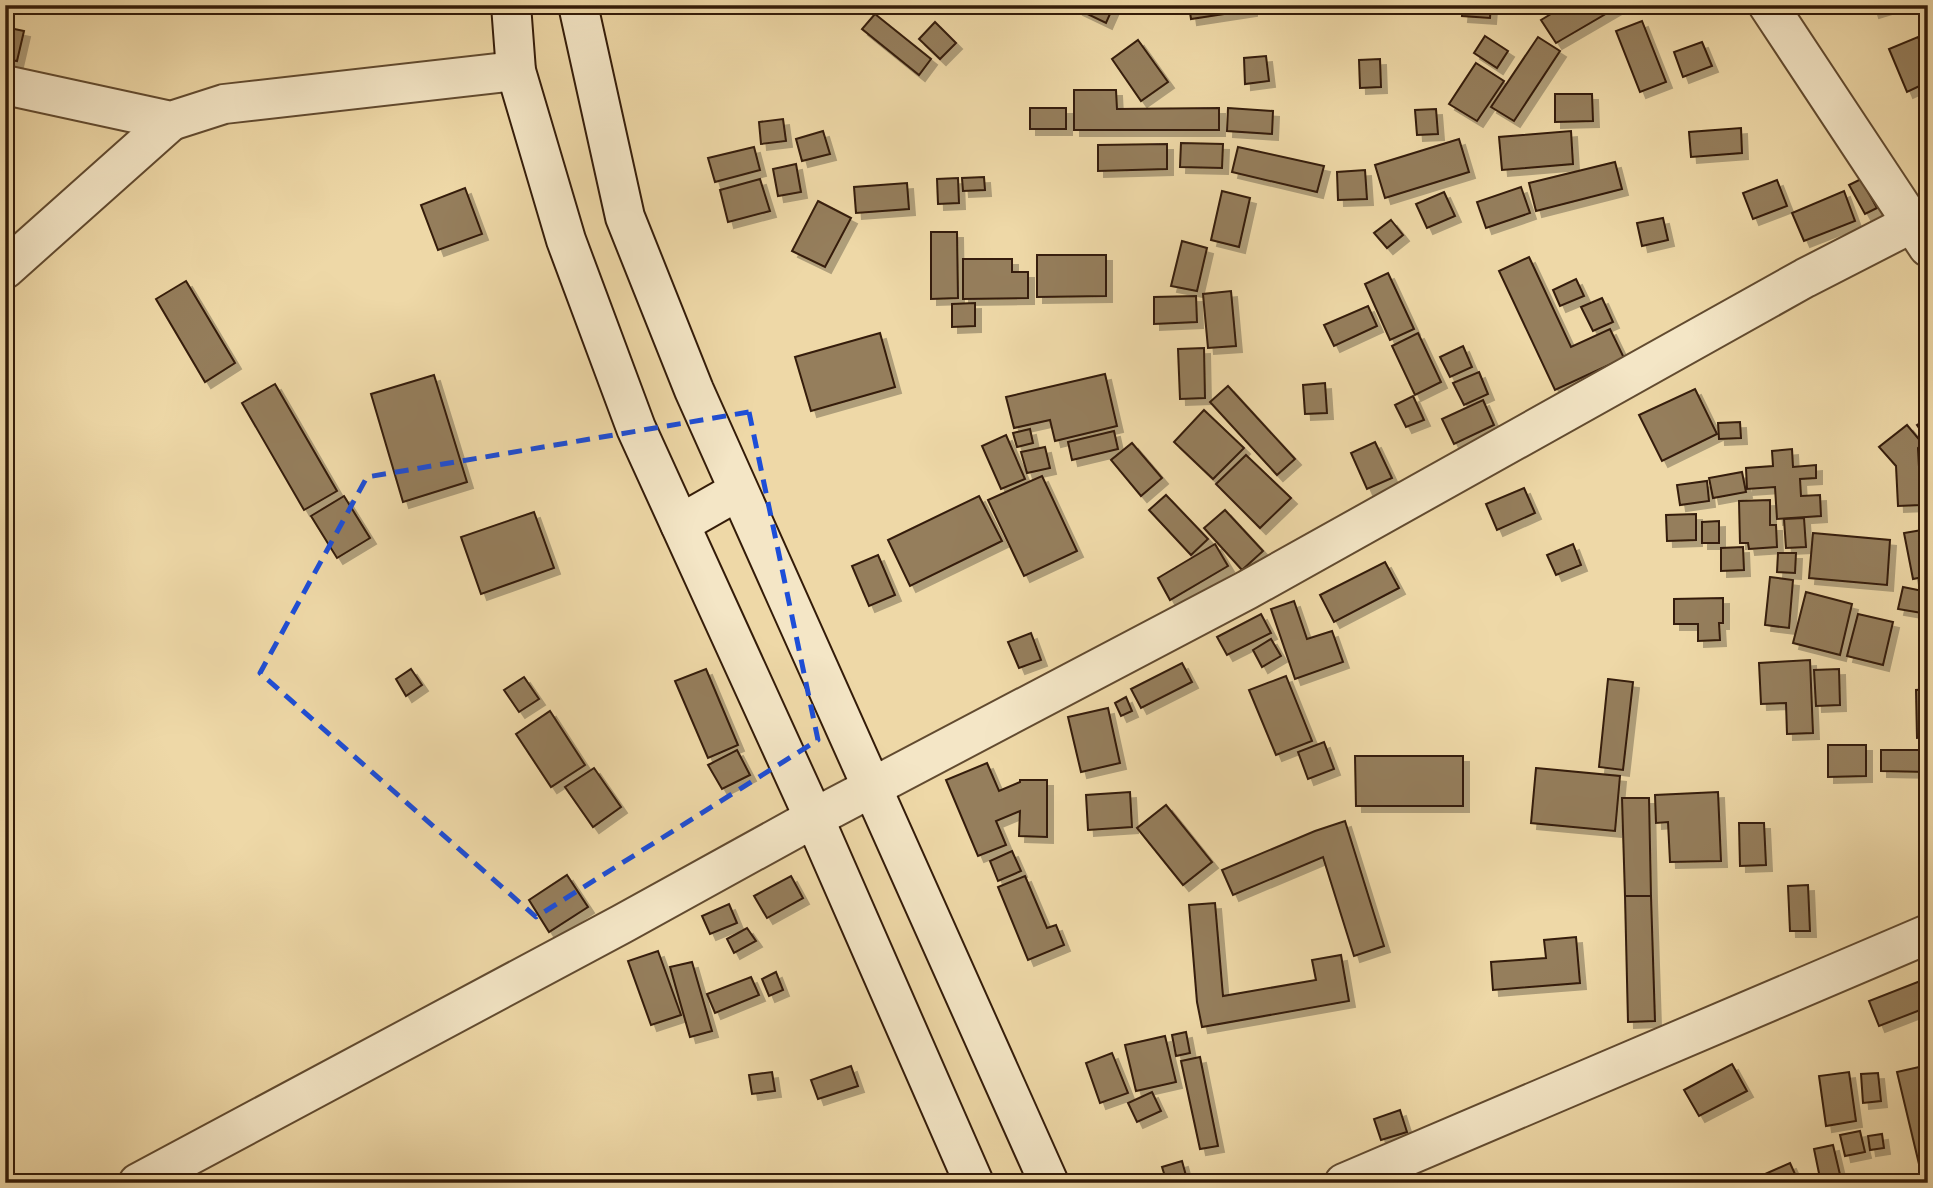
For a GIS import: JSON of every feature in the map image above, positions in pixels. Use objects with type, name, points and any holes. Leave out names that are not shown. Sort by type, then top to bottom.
[{"type":"street","points":[[511,5],[516,71],[566,240],[635,428],[814,818],[974,1183]]},
{"type":"street","points":[[138,1183],[814,818],[1247,590],[1805,278],[1923,228],[1768,5]]},
{"type":"street","points":[[586,9],[625,217],[694,390],[738,491],[1049,1183]]},
{"type":"street","points":[[5,269],[171,121],[224,104],[516,71]]},
{"type":"street","points":[[5,85],[171,121]]},
{"type":"street","points":[[680,524],[738,491]]},
{"type":"street","points":[[1344,1183],[1928,934]]},
{"type":"highlighted area","points":[[749,412],[818,740],[536,917],[260,673],[367,477]]},
{"type":"building","points":[[1079,5],[1114,5],[1106,23],[1077,9]]},
{"type":"building","points":[[1189,5],[1251,5],[1251,10],[1191,19]]},
{"type":"building","points":[[1463,5],[1491,5],[1490,18],[1462,16]]},
{"type":"building","points":[[1566,5],[1621,5],[1556,43],[1541,20]]},
{"type":"building","points":[[1871,5],[1896,5],[1873,12]]},
{"type":"building","points":[[875,14],[931,59],[919,75],[862,29]]},
{"type":"building","points":[[1642,21],[1666,82],[1640,92],[1616,31]]},
{"type":"building","points":[[935,22],[956,43],[940,59],[919,39]]},
{"type":"building","points":[[5,27],[24,31],[17,61],[5,59]]},
{"type":"building","points":[[1485,36],[1508,51],[1497,68],[1474,53]]},
{"type":"building","points":[[1538,37],[1560,51],[1514,121],[1491,107]]},
{"type":"building","points":[[1918,37],[1928,60],[1928,82],[1907,92],[1889,49]]},
{"type":"building","points":[[1138,40],[1168,82],[1141,101],[1112,59]]},
{"type":"building","points":[[1702,42],[1712,66],[1683,77],[1674,52]]},
{"type":"building","points":[[1266,56],[1269,81],[1245,84],[1244,58]]},
{"type":"building","points":[[1380,59],[1381,87],[1360,88],[1359,60]]},
{"type":"building","points":[[1476,63],[1504,81],[1477,121],[1449,104]]},
{"type":"building","points":[[1074,90],[1116,90],[1117,109],[1219,108],[1219,130],[1074,130]]},
{"type":"building","points":[[1555,94],[1592,94],[1593,121],[1555,122]]},
{"type":"building","points":[[1030,108],[1066,108],[1066,129],[1030,129]]},
{"type":"building","points":[[1228,108],[1273,111],[1272,134],[1227,131]]},
{"type":"building","points":[[1436,109],[1438,134],[1417,135],[1415,110]]},
{"type":"building","points":[[783,119],[786,141],[761,144],[759,122]]},
{"type":"building","points":[[1741,128],[1742,153],[1691,157],[1689,132]]},
{"type":"building","points":[[823,131],[830,154],[802,161],[796,139]]},
{"type":"building","points":[[1571,131],[1573,164],[1502,170],[1499,137]]},
{"type":"building","points":[[1459,139],[1469,172],[1385,198],[1375,165]]},
{"type":"building","points":[[1181,143],[1223,144],[1222,168],[1180,167]]},
{"type":"building","points":[[1167,144],[1167,169],[1098,171],[1098,145]]},
{"type":"building","points":[[754,147],[760,170],[715,182],[708,158]]},
{"type":"building","points":[[1238,147],[1324,166],[1317,192],[1232,172]]},
{"type":"building","points":[[1615,162],[1622,189],[1536,211],[1529,183]]},
{"type":"building","points":[[796,164],[801,192],[778,196],[773,169]]},
{"type":"building","points":[[1365,170],[1367,199],[1338,200],[1337,172]]},
{"type":"building","points":[[984,177],[985,190],[963,191],[962,178]]},
{"type":"building","points":[[958,178],[959,203],[938,204],[937,179]]},
{"type":"building","points":[[760,179],[770,211],[728,222],[720,190]]},
{"type":"building","points":[[1861,179],[1877,208],[1865,214],[1849,185]]},
{"type":"building","points":[[1777,180],[1787,206],[1753,219],[1743,193]]},
{"type":"building","points":[[907,183],[909,209],[856,213],[854,187]]},
{"type":"building","points":[[1521,187],[1530,213],[1486,228],[1477,202]]},
{"type":"building","points":[[465,188],[482,234],[438,250],[421,205]]},
{"type":"building","points":[[1222,191],[1250,198],[1239,247],[1211,240]]},
{"type":"building","points":[[1844,191],[1855,221],[1804,241],[1792,213]]},
{"type":"building","points":[[1444,192],[1455,216],[1427,228],[1416,204]]},
{"type":"building","points":[[818,201],[851,218],[825,267],[792,251]]},
{"type":"building","points":[[1663,218],[1668,240],[1642,246],[1637,223]]},
{"type":"building","points":[[1391,220],[1403,235],[1387,248],[1374,233]]},
{"type":"building","points":[[931,232],[957,232],[958,298],[931,299]]},
{"type":"building","points":[[1182,241],[1207,248],[1197,291],[1171,286]]},
{"type":"building","points":[[1037,255],[1106,255],[1106,296],[1037,297]]},
{"type":"building","points":[[1529,257],[1571,347],[1610,329],[1624,358],[1555,390],[1499,271]]},
{"type":"building","points":[[963,259],[1012,259],[1012,272],[1028,272],[1028,298],[963,299]]},
{"type":"building","points":[[1388,273],[1414,329],[1390,340],[1365,284]]},
{"type":"building","points":[[1576,279],[1584,296],[1560,306],[1553,290]]},
{"type":"building","points":[[186,281],[235,363],[205,382],[156,299]]},
{"type":"building","points":[[1231,291],[1236,346],[1208,348],[1203,294]]},
{"type":"building","points":[[1196,296],[1197,322],[1154,324],[1154,297]]},
{"type":"building","points":[[1602,298],[1613,322],[1593,331],[1581,307]]},
{"type":"building","points":[[975,303],[975,326],[952,327],[952,304]]},
{"type":"building","points":[[1368,306],[1377,326],[1334,346],[1324,325]]},
{"type":"building","points":[[880,333],[895,387],[811,411],[795,357]]},
{"type":"building","points":[[1418,333],[1441,382],[1415,395],[1392,346]]},
{"type":"building","points":[[1463,346],[1472,367],[1450,377],[1440,357]]},
{"type":"building","points":[[1204,348],[1205,398],[1180,399],[1178,349]]},
{"type":"building","points":[[1479,372],[1488,394],[1464,405],[1453,383]]},
{"type":"building","points":[[1105,374],[1117,426],[1055,441],[1050,420],[1014,428],[1006,397]]},
{"type":"building","points":[[434,375],[467,482],[403,502],[371,394]]},
{"type":"building","points":[[1325,383],[1327,413],[1305,414],[1303,385]]},
{"type":"building","points":[[275,384],[337,491],[304,510],[242,403]]},
{"type":"building","points":[[1228,386],[1295,459],[1277,475],[1210,402]]},
{"type":"building","points":[[1695,389],[1717,434],[1662,461],[1639,415]]},
{"type":"building","points":[[1413,396],[1424,420],[1406,427],[1395,405]]},
{"type":"building","points":[[1483,400],[1494,425],[1454,444],[1442,419]]},
{"type":"building","points":[[1204,410],[1244,448],[1213,479],[1174,442]]},
{"type":"building","points":[[1928,418],[1928,441],[1917,425]]},
{"type":"building","points":[[1740,422],[1741,438],[1719,439],[1718,423]]},
{"type":"building","points":[[1907,425],[1923,444],[1918,448],[1921,505],[1898,506],[1896,466],[1879,447]]},
{"type":"building","points":[[1030,429],[1033,443],[1017,447],[1013,433]]},
{"type":"building","points":[[1114,431],[1118,449],[1072,460],[1068,442]]},
{"type":"building","points":[[1006,435],[1025,479],[1001,489],[982,446]]},
{"type":"building","points":[[1375,442],[1392,478],[1367,489],[1351,453]]},
{"type":"building","points":[[1132,443],[1162,478],[1141,496],[1111,460]]},
{"type":"building","points":[[1045,447],[1050,468],[1027,473],[1021,452]]},
{"type":"building","points":[[1792,449],[1793,467],[1816,465],[1816,478],[1800,479],[1801,496],[1820,495],[1821,516],[1777,519],[1775,487],[1747,489],[1746,468],[1773,466],[1772,451]]},
{"type":"building","points":[[1246,455],[1291,498],[1260,528],[1216,484]]},
{"type":"building","points":[[1742,472],[1746,492],[1713,498],[1709,478]]},
{"type":"building","points":[[1042,476],[1077,551],[1024,576],[988,500]]},
{"type":"building","points":[[1707,481],[1709,501],[1680,505],[1677,485]]},
{"type":"building","points":[[1524,488],[1535,513],[1497,530],[1486,504]]},
{"type":"building","points":[[1166,495],[1208,539],[1191,555],[1149,510]]},
{"type":"building","points":[[344,496],[370,538],[337,558],[311,516]]},
{"type":"building","points":[[979,496],[1002,541],[910,586],[888,540]]},
{"type":"building","points":[[1770,500],[1770,525],[1776,525],[1777,547],[1749,549],[1748,543],[1740,543],[1739,501]]},
{"type":"building","points":[[1225,510],[1263,551],[1242,570],[1204,528]]},
{"type":"building","points":[[534,512],[554,568],[481,594],[461,537]]},
{"type":"building","points":[[1696,514],[1696,540],[1667,541],[1666,515]]},
{"type":"building","points":[[1804,518],[1806,547],[1786,548],[1784,519]]},
{"type":"building","points":[[1719,521],[1719,543],[1702,543],[1702,522]]},
{"type":"building","points":[[1928,529],[1928,576],[1913,579],[1904,533]]},
{"type":"building","points":[[1813,533],[1890,540],[1887,585],[1809,578]]},
{"type":"building","points":[[1215,544],[1228,566],[1170,600],[1158,578]]},
{"type":"building","points":[[1573,544],[1581,565],[1556,575],[1547,555]]},
{"type":"building","points":[[1743,547],[1744,570],[1721,571],[1721,548]]},
{"type":"building","points":[[1778,553],[1796,553],[1795,573],[1777,572]]},
{"type":"building","points":[[878,555],[895,595],[869,606],[852,566]]},
{"type":"building","points":[[1385,562],[1399,588],[1334,622],[1320,595]]},
{"type":"building","points":[[1770,577],[1793,580],[1789,628],[1765,625]]},
{"type":"building","points":[[1903,587],[1928,592],[1928,614],[1898,609]]},
{"type":"building","points":[[1806,592],[1852,604],[1840,655],[1793,643]]},
{"type":"building","points":[[1723,598],[1723,623],[1719,623],[1720,640],[1698,641],[1698,624],[1674,624],[1674,599]]},
{"type":"building","points":[[1294,601],[1307,639],[1332,631],[1343,662],[1295,679],[1271,609]]},
{"type":"building","points":[[1261,614],[1271,633],[1227,655],[1217,637]]},
{"type":"building","points":[[1858,614],[1893,622],[1883,665],[1847,656]]},
{"type":"building","points":[[1031,633],[1041,660],[1019,668],[1008,642]]},
{"type":"building","points":[[1271,639],[1281,656],[1262,667],[1253,650]]},
{"type":"building","points":[[1810,660],[1813,733],[1787,734],[1786,703],[1761,704],[1759,663]]},
{"type":"building","points":[[1182,663],[1192,682],[1141,708],[1131,689]]},
{"type":"building","points":[[411,669],[422,685],[406,696],[396,679]]},
{"type":"building","points":[[706,669],[738,745],[708,758],[675,681]]},
{"type":"building","points":[[1839,669],[1840,705],[1816,706],[1814,670]]},
{"type":"building","points":[[1286,676],[1312,741],[1276,755],[1249,690]]},
{"type":"building","points":[[524,677],[539,699],[519,712],[504,690]]},
{"type":"building","points":[[1608,679],[1633,682],[1623,770],[1599,767]]},
{"type":"building","points":[[1928,689],[1928,737],[1917,738],[1916,690]]},
{"type":"building","points":[[1126,697],[1132,711],[1121,716],[1115,703]]},
{"type":"building","points":[[1108,708],[1120,763],[1081,772],[1068,717]]},
{"type":"building","points":[[550,711],[585,765],[551,787],[516,734]]},
{"type":"building","points":[[1324,742],[1334,769],[1308,779],[1298,752]]},
{"type":"building","points":[[1828,745],[1866,745],[1866,776],[1828,777]]},
{"type":"building","points":[[737,750],[750,775],[722,789],[708,765]]},
{"type":"building","points":[[1881,750],[1928,750],[1928,772],[1881,771]]},
{"type":"building","points":[[1355,756],[1463,756],[1463,806],[1356,806]]},
{"type":"building","points":[[987,763],[999,791],[1020,780],[1047,780],[1047,837],[1019,836],[1020,811],[996,821],[1006,845],[978,856],[946,780]]},
{"type":"building","points":[[594,768],[621,807],[593,827],[565,787]]},
{"type":"building","points":[[1536,768],[1620,776],[1615,831],[1531,823]]},
{"type":"building","points":[[1130,792],[1132,827],[1088,830],[1086,795]]},
{"type":"building","points":[[1718,792],[1721,861],[1670,862],[1668,822],[1656,823],[1655,795]]},
{"type":"building","points":[[1622,798],[1649,798],[1651,896],[1625,896]]},
{"type":"building","points":[[1166,805],[1212,862],[1183,885],[1137,828]]},
{"type":"building","points":[[1345,821],[1384,946],[1354,956],[1323,857],[1233,895],[1222,870]]},
{"type":"building","points":[[1739,823],[1764,823],[1766,865],[1740,866]]},
{"type":"building","points":[[1012,851],[1021,871],[998,881],[990,861]]},
{"type":"building","points":[[567,875],[588,907],[549,932],[529,900]]},
{"type":"building","points":[[791,876],[803,898],[767,918],[754,896]]},
{"type":"building","points":[[1025,876],[1047,928],[1056,925],[1064,945],[1028,960],[998,887]]},
{"type":"building","points":[[1808,885],[1810,931],[1790,931],[1788,886]]},
{"type":"building","points":[[1625,896],[1651,896],[1655,1021],[1628,1022]]},
{"type":"building","points":[[1215,903],[1223,996],[1316,980],[1312,960],[1341,955],[1349,1001],[1202,1027],[1197,1002],[1189,905]]},
{"type":"building","points":[[729,904],[737,923],[710,934],[702,916]]},
{"type":"building","points":[[747,928],[756,941],[734,953],[727,939]]},
{"type":"building","points":[[1576,937],[1580,983],[1493,990],[1491,962],[1546,958],[1544,940]]},
{"type":"building","points":[[658,951],[681,1015],[651,1025],[628,961]]},
{"type":"building","points":[[692,962],[712,1031],[690,1037],[670,967]]},
{"type":"building","points":[[776,972],[783,990],[769,996],[762,979]]},
{"type":"building","points":[[751,977],[759,995],[715,1013],[707,994]]},
{"type":"building","points":[[1928,978],[1928,1007],[1879,1026],[1869,1001]]},
{"type":"building","points":[[1186,1032],[1190,1053],[1176,1056],[1172,1035]]},
{"type":"building","points":[[1165,1036],[1176,1082],[1136,1091],[1125,1045]]},
{"type":"building","points":[[1112,1053],[1128,1093],[1100,1103],[1086,1063]]},
{"type":"building","points":[[1200,1057],[1218,1146],[1200,1149],[1181,1061]]},
{"type":"building","points":[[1732,1064],[1747,1091],[1699,1116],[1684,1090]]},
{"type":"building","points":[[1928,1065],[1928,1162],[1919,1164],[1897,1072]]},
{"type":"building","points":[[851,1066],[858,1086],[818,1099],[811,1080]]},
{"type":"building","points":[[772,1072],[775,1091],[752,1094],[749,1075]]},
{"type":"building","points":[[1849,1072],[1856,1121],[1826,1126],[1819,1076]]},
{"type":"building","points":[[1878,1073],[1881,1101],[1863,1103],[1861,1074]]},
{"type":"building","points":[[1152,1092],[1161,1111],[1137,1122],[1128,1103]]},
{"type":"building","points":[[1400,1110],[1407,1132],[1381,1140],[1374,1119]]},
{"type":"building","points":[[1860,1131],[1865,1152],[1845,1156],[1840,1135]]},
{"type":"building","points":[[1882,1134],[1884,1148],[1870,1150],[1868,1136]]},
{"type":"building","points":[[1833,1145],[1842,1183],[1821,1183],[1814,1149]]},
{"type":"building","points":[[1182,1161],[1188,1183],[1167,1183],[1162,1167]]},
{"type":"building","points":[[1790,1163],[1799,1183],[1745,1183]]}]
